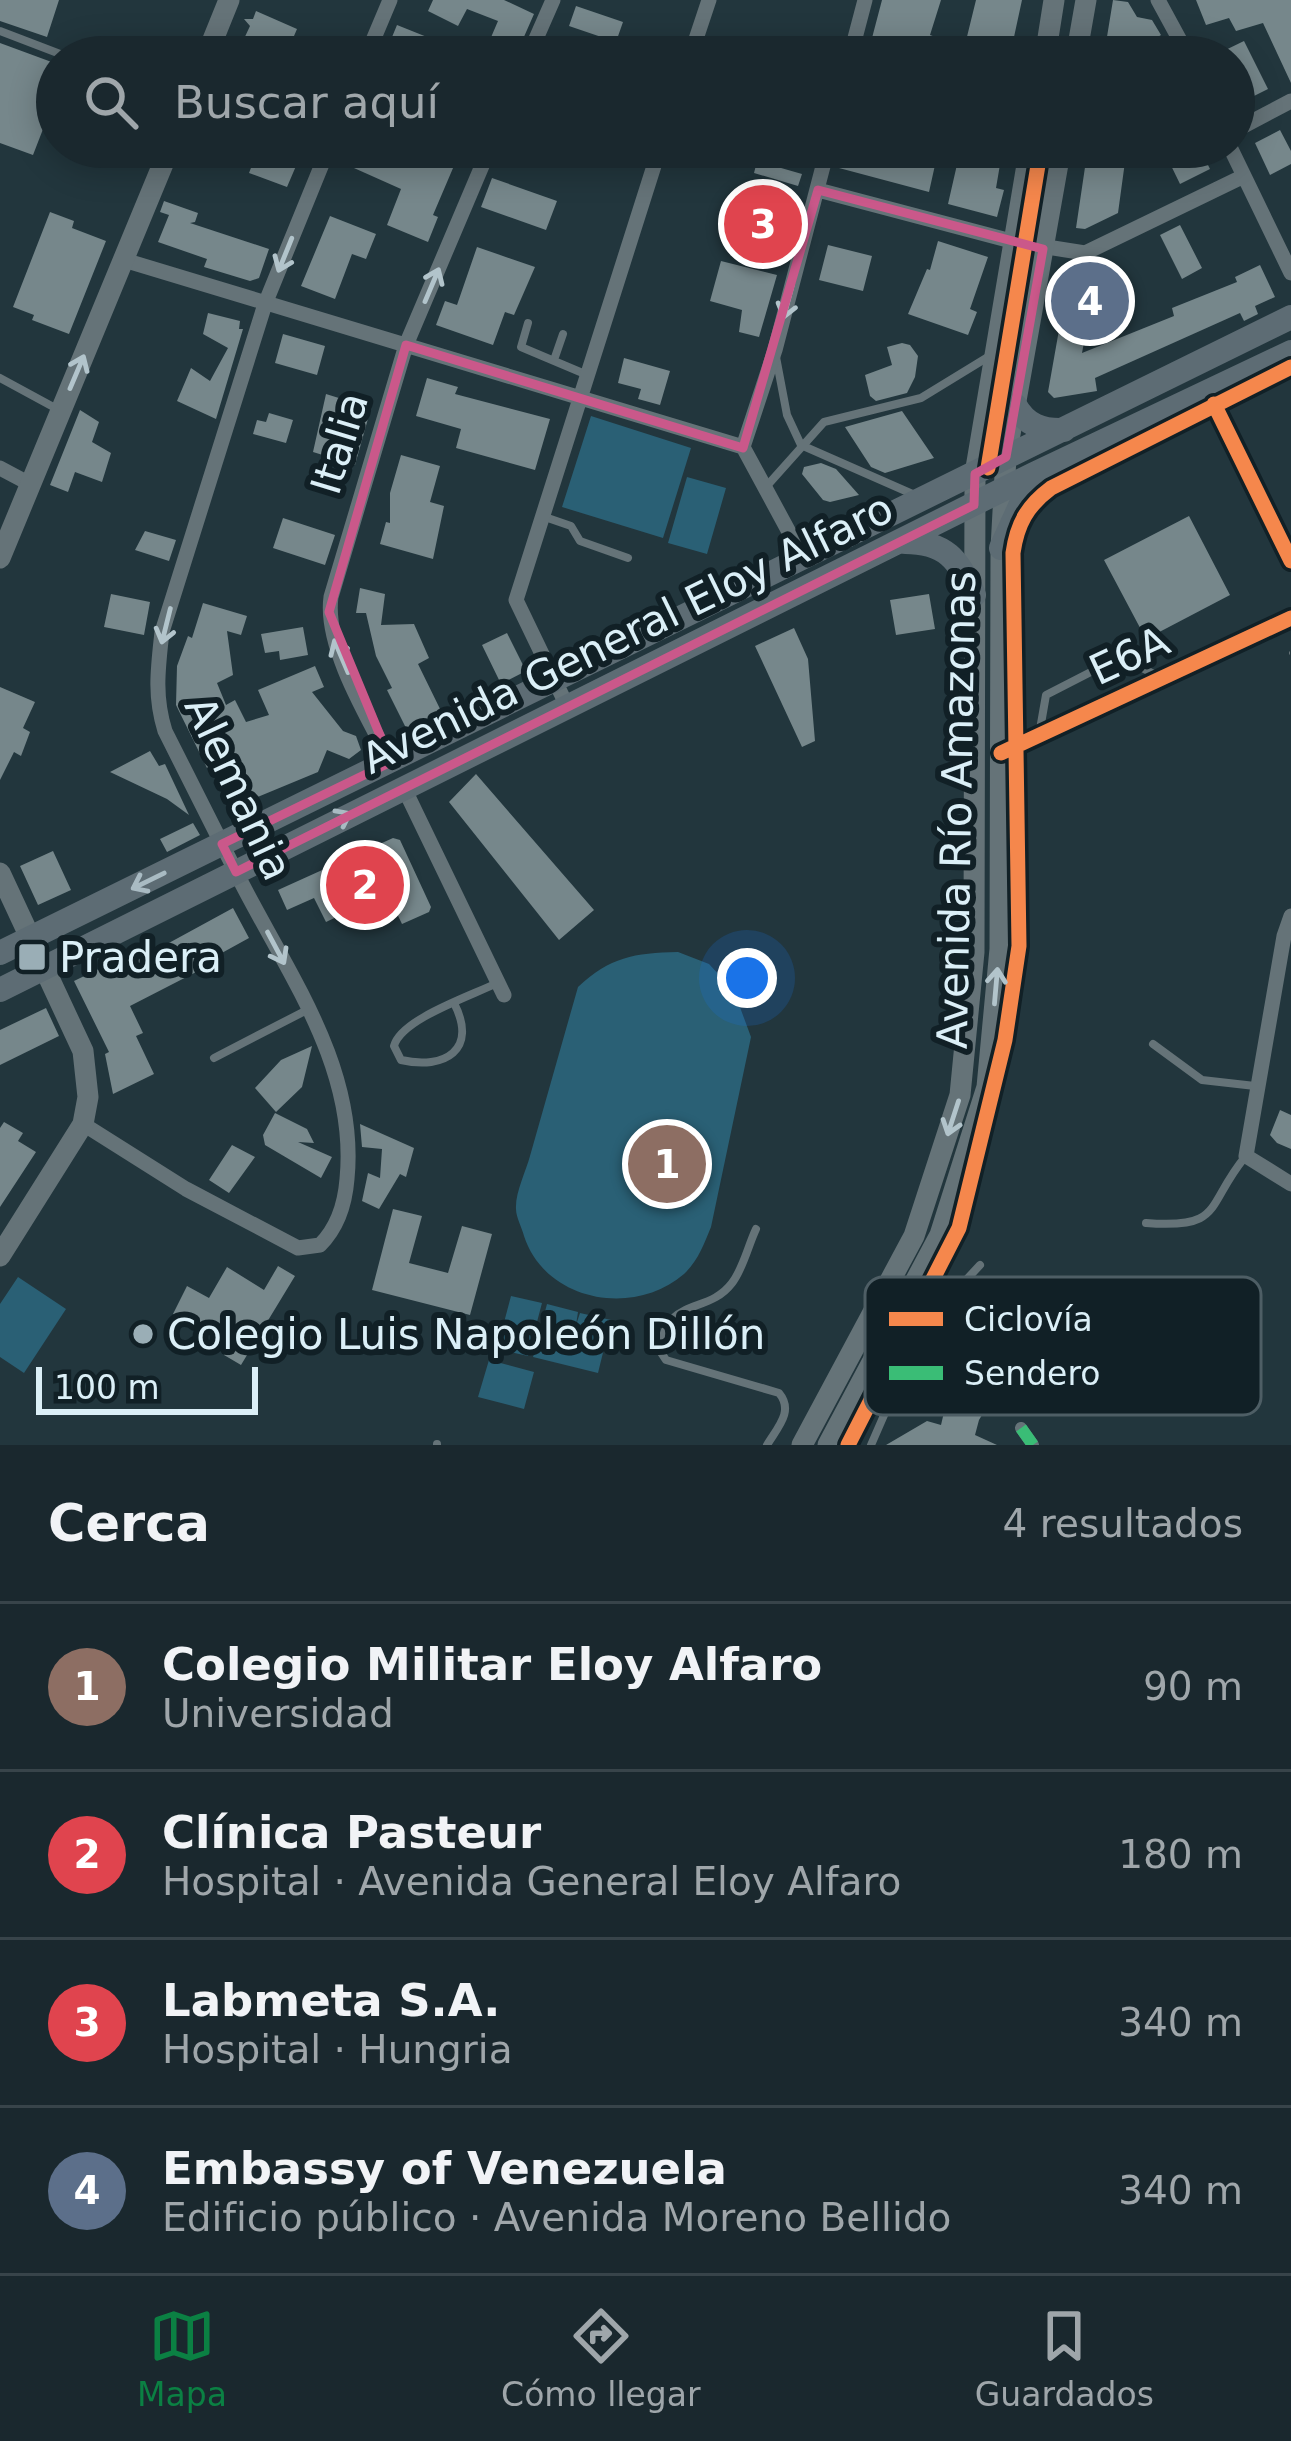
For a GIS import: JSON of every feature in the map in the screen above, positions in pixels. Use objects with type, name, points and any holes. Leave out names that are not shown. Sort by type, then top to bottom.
[{"type":"main road","points":[[214,36],[229,0]]},
{"type":"main road","points":[[1048,36],[1054,0]]},
{"type":"main road","points":[[1080,36],[1086,0]]},
{"type":"main road","points":[[0,558],[161,168]]},
{"type":"main road","name":"Avenida Río Amazonas","points":[[892,1277],[914,1236],[960,1095],[974,952],[974,474],[1027,168]]},
{"type":"main road","name":"Avenida Río Amazonas","points":[[918,1277],[940,1235],[987,1087],[1000,949],[1001,548],[1006,457],[1057,168]]},
{"type":"main road","name":"Avenida General Eloy Alfaro","points":[[0,953],[1291,317]]},
{"type":"main road","name":"Avenida General Eloy Alfaro","points":[[0,990],[1005,489],[1291,352]]},
{"type":"main road","points":[[1015,405],[1028,423],[1046,430],[1067,430]]},
{"type":"main road","points":[[1001,548],[1020,506],[1050,468]]},
{"type":"main road","points":[[902,542],[931,543],[950,553],[963,568],[974,595]]},
{"type":"main road","points":[[0,873],[83,1051],[88,1097],[83,1124],[0,1256]]},
{"type":"main road","name":"Avenida Río Amazonas","points":[[802,1445],[865,1327]]},
{"type":"main road","name":"Avenida Río Amazonas","points":[[828,1445],[865,1376]]},
{"type":"street","points":[[374,36],[389,0]]},
{"type":"street","points":[[538,36],[553,0]]},
{"type":"street","points":[[697,36],[709,0]]},
{"type":"street","points":[[1157,0],[1177,36]]},
{"type":"street","points":[[853,36],[858,2]]},
{"type":"street","points":[[1255,120],[1291,100]]},
{"type":"street","name":"Alemania","points":[[83,1124],[298,1248],[320,1245],[333,1230],[346,1192],[350,1138],[341,1088],[308,1009],[165,731],[156,683],[162,632],[265,304],[320,168]]},
{"type":"street","name":"Italia","points":[[391,762],[340,655],[329,612],[406,345],[481,168]]},
{"type":"street","points":[[568,708],[516,600],[653,168]]},
{"type":"street","points":[[743,446],[775,350],[823,168]]},
{"type":"street","points":[[1240,168],[1291,273]]},
{"type":"street","points":[[818,190],[1043,249],[1096,251],[1244,176]]},
{"type":"street","points":[[124,260],[743,446],[802,556]]},
{"type":"street","points":[[1209,392],[1291,561]]},
{"type":"street","points":[[0,468],[30,484]]},
{"type":"street","name":"E6A","points":[[1001,753],[1290,623]]},
{"type":"street","points":[[403,787],[501,989]]},
{"type":"street","points":[[1291,916],[1246,1156],[1291,1184]]},
{"type":"street","points":[[1021,1428],[1033,1445]]},
{"type":"lane","points":[[0,32],[36,45]]},
{"type":"lane","points":[[528,323],[521,347],[585,374]]},
{"type":"lane","points":[[554,360],[563,334]]},
{"type":"lane","points":[[775,350],[787,415],[801,445],[924,499]]},
{"type":"lane","points":[[765,488],[824,422],[921,398],[995,352]]},
{"type":"lane","points":[[0,378],[60,411]]},
{"type":"lane","points":[[541,515],[571,526],[580,542],[628,558]]},
{"type":"lane","points":[[1039,736],[1046,695],[1120,657],[1163,679]]},
{"type":"lane","points":[[454,1003],[462,1024],[458,1047],[448,1058],[430,1064],[401,1060],[394,1046],[403,1028],[454,1003],[501,989]]},
{"type":"lane","points":[[214,1058],[308,1009]]},
{"type":"lane","points":[[1153,1043],[1202,1080],[1256,1086]]},
{"type":"lane","points":[[1146,1223],[1175,1225],[1203,1218],[1222,1197],[1246,1156]]},
{"type":"lane","points":[[755,1229],[731,1285],[673,1315],[662,1334],[660,1351],[666,1360],[779,1393],[787,1412],[767,1445]]},
{"type":"lane","points":[[969,1277],[980,1265]]},
{"type":"lane","points":[[871,1445],[884,1415]]},
{"type":"path","points":[[1266,655],[1287,646],[1290,653]]},
{"type":"highlighted area","points":[[818,190],[1043,249],[1006,457],[975,474],[974,505],[236,872],[222,844],[391,762],[329,612],[406,345],[743,448]]},
{"type":"shaded area","points":[[591,416],[691,448],[663,538],[562,507]]},
{"type":"shaded area","points":[[687,477],[726,488],[707,554],[668,543]]},
{"type":"shaded area","points":[[678,952],[709,964],[734,991],[751,1037],[711,1227],[693,1264],[663,1288],[640,1296],[593,1296],[551,1276],[535,1258],[517,1215],[517,1196],[578,987],[624,959]]},
{"type":"shaded area","points":[[18,1277],[66,1309],[24,1373],[0,1357],[0,1304]]},
{"type":"shaded area","points":[[511,1296],[542,1303],[528,1356],[497,1349]]},
{"type":"shaded area","points":[[547,1304],[578,1312],[576,1325],[580,1313],[611,1320],[598,1373],[533,1357]]},
{"type":"shaded area","points":[[489,1360],[534,1372],[524,1409],[478,1397]]},
{"type":"building","points":[[0,0],[59,0],[47,36],[0,21]]},
{"type":"building","points":[[433,0],[504,0],[534,14],[524,36],[492,36],[498,21],[467,9],[458,26],[428,11]]},
{"type":"building","points":[[882,0],[941,0],[933,36],[873,36]]},
{"type":"building","points":[[976,0],[1022,0],[1014,36],[967,36]]},
{"type":"building","points":[[1113,0],[1128,2],[1137,17],[1152,20],[1161,35],[1159,36],[1107,36]]},
{"type":"building","points":[[1196,0],[1291,0],[1291,83],[1263,23],[1236,31],[1229,18],[1206,25]]},
{"type":"building","points":[[576,6],[623,22],[618,36],[598,36],[569,26]]},
{"type":"building","points":[[256,11],[297,29],[294,36],[245,36],[250,26],[244,19],[253,19]]},
{"type":"building","points":[[397,25],[424,36],[392,36]]},
{"type":"building","points":[[0,43],[36,56],[36,147],[33,155],[0,143]]},
{"type":"building","points":[[1255,63],[1268,89],[1255,96]]},
{"type":"building","points":[[1280,130],[1291,151],[1291,164],[1270,175],[1255,143]]},
{"type":"building","points":[[251,168],[295,168],[287,187],[249,173]]},
{"type":"building","points":[[354,168],[453,168],[433,215],[438,217],[428,242],[387,225],[401,189]]},
{"type":"building","points":[[755,168],[781,168],[802,174],[798,186],[754,173]]},
{"type":"building","points":[[839,168],[934,168],[929,192]]},
{"type":"building","points":[[956,168],[999,168],[996,188],[1004,190],[997,217],[948,204]]},
{"type":"building","points":[[1085,168],[1124,168],[1118,213],[1085,229],[1076,228]]},
{"type":"building","points":[[1172,168],[1210,168],[1210,169],[1180,184]]},
{"type":"building","points":[[492,178],[557,201],[546,230],[481,207]]},
{"type":"building","points":[[164,201],[198,213],[190,223],[269,249],[259,278],[250,281],[204,267],[207,259],[158,242],[169,215],[160,212]]},
{"type":"building","points":[[747,205],[787,217],[779,244],[739,231]]},
{"type":"building","points":[[50,212],[74,221],[72,228],[106,241],[69,334],[13,307]]},
{"type":"building","points":[[330,216],[376,234],[366,259],[352,254],[335,299],[301,286]]},
{"type":"building","points":[[1180,225],[1202,268],[1182,279],[1160,235]]},
{"type":"building","points":[[938,241],[988,257],[970,309],[977,312],[968,335],[908,314],[930,270]]},
{"type":"building","points":[[828,245],[872,256],[863,291],[819,280]]},
{"type":"building","points":[[477,247],[535,267],[514,315],[505,312],[493,345],[436,325],[445,301],[457,305]]},
{"type":"building","points":[[721,261],[777,275],[759,337],[739,332],[742,310],[710,301]]},
{"type":"building","points":[[1260,265],[1275,297],[1255,306],[1258,314],[1244,321],[1240,313],[1095,378],[1097,391],[1054,398],[1048,392],[1068,279],[1095,284],[1082,353],[1174,316],[1172,308],[1237,282],[1235,277]]},
{"type":"building","points":[[208,313],[240,321],[239,329],[243,329],[216,419],[177,401],[191,368],[210,381],[228,348],[203,334]]},
{"type":"building","points":[[283,334],[325,346],[317,375],[275,363]]},
{"type":"building","points":[[902,343],[918,356],[915,377],[907,393],[876,401],[865,375],[892,365],[887,347]]},
{"type":"building","points":[[624,358],[670,371],[660,405],[638,399],[641,389],[618,383]]},
{"type":"building","points":[[427,378],[458,387],[455,394],[550,419],[535,470],[456,448],[461,429],[416,416]]},
{"type":"building","points":[[326,394],[371,408],[355,465],[313,452]]},
{"type":"building","points":[[80,410],[99,422],[92,442],[111,453],[102,482],[75,472],[68,492],[50,485]]},
{"type":"building","points":[[902,411],[934,458],[885,473],[871,467],[845,427]]},
{"type":"building","points":[[269,413],[293,420],[286,443],[253,434],[257,420],[266,422]]},
{"type":"building","points":[[401,455],[440,466],[430,502],[444,506],[433,559],[380,544],[386,522],[390,523],[390,493]]},
{"type":"building","points":[[821,463],[836,469],[859,495],[823,500],[802,474],[804,467]]},
{"type":"building","points":[[1189,516],[1230,595],[1146,639],[1104,560]]},
{"type":"building","points":[[283,518],[335,535],[325,565],[273,548]]},
{"type":"building","points":[[145,531],[176,540],[169,561],[135,550]]},
{"type":"building","points":[[360,588],[385,594],[381,625],[414,624],[429,658],[418,664],[443,715],[408,732],[387,690],[392,688],[376,656],[366,613],[356,613]]},
{"type":"building","points":[[111,594],[150,602],[144,635],[104,627]]},
{"type":"building","points":[[929,594],[935,629],[896,635],[890,600]]},
{"type":"building","points":[[203,603],[247,616],[241,635],[227,631],[233,675],[217,683],[226,705],[235,700],[246,722],[269,715],[258,690],[315,666],[324,687],[312,692],[343,731],[356,736],[361,750],[349,759],[327,750],[318,772],[238,805],[229,802],[214,765],[207,768],[176,705],[177,666]]},
{"type":"building","points":[[303,627],[308,655],[280,660],[279,651],[265,653],[261,634]]},
{"type":"building","points":[[794,628],[808,659],[815,741],[802,747],[755,646]]},
{"type":"building","points":[[507,633],[526,671],[501,684],[482,645]]},
{"type":"building","points":[[0,687],[35,702],[23,728],[30,732],[21,756],[14,752],[0,780]]},
{"type":"building","points":[[150,751],[159,766],[165,764],[189,815],[110,772]]},
{"type":"building","points":[[476,774],[594,910],[559,940],[449,802]]},
{"type":"building","points":[[193,823],[200,835],[167,852],[160,839]]},
{"type":"building","points":[[393,838],[400,840],[431,907],[429,912],[402,924],[387,893],[326,922],[314,898],[287,910],[278,890]]},
{"type":"building","points":[[53,851],[71,890],[38,905],[20,866]]},
{"type":"building","points":[[233,908],[249,938],[130,1006],[143,1033],[136,1036],[154,1074],[113,1094],[105,1054],[109,1052],[74,981],[107,965],[112,974]]},
{"type":"building","points":[[46,1008],[59,1036],[0,1065],[0,1030]]},
{"type":"building","points":[[312,1046],[302,1087],[276,1112],[255,1088],[281,1060]]},
{"type":"building","points":[[1280,1110],[1291,1115],[1291,1149],[1270,1135]]},
{"type":"building","points":[[275,1113],[307,1129],[314,1143],[298,1142],[332,1157],[321,1178],[265,1145],[263,1135]]},
{"type":"building","points":[[4,1122],[23,1133],[18,1141],[36,1152],[0,1207],[0,1128]]},
{"type":"building","points":[[360,1124],[414,1148],[406,1177],[400,1174],[379,1209],[362,1201],[368,1173],[380,1178],[382,1149],[362,1147]]},
{"type":"building","points":[[232,1145],[255,1157],[229,1193],[209,1180]]},
{"type":"building","points":[[393,1209],[422,1216],[409,1263],[448,1273],[462,1226],[492,1234],[470,1315],[372,1290]]},
{"type":"building","points":[[278,1266],[295,1276],[241,1365],[224,1355],[231,1344],[173,1314],[187,1286],[209,1298],[227,1267],[264,1290]]},
{"type":"building","points":[[943,1415],[982,1415],[975,1435],[997,1445],[886,1445],[927,1421],[941,1425]]},
{"type":"marked path","points":[[1021,1428],[1033,1445]]},
{"type":"cycle path","points":[[988,468],[1038,168]]},
{"type":"cycle path","points":[[934,1277],[959,1228],[1005,1040],[1019,946],[1013,553],[1020,524],[1051,488],[1291,367]]},
{"type":"cycle path","points":[[1214,404],[1291,561]]},
{"type":"cycle path","points":[[1001,753],[1291,618]]},
{"type":"cycle path","points":[[848,1445],[865,1412]]},
{"type":"place","name":"Labmeta S.A.","points":[[763,224]]},
{"type":"place","name":"Embassy of Venezuela","points":[[1090,301]]},
{"type":"place","name":"Clínica Pasteur","points":[[365,885]]},
{"type":"place","name":"Pradera","points":[[32,957]]},
{"type":"place","name":"Colegio Militar Eloy Alfaro","points":[[667,1164]]},
{"type":"place","name":"Colegio Luis Napoleón Dillón","points":[[143,1334]]}]
